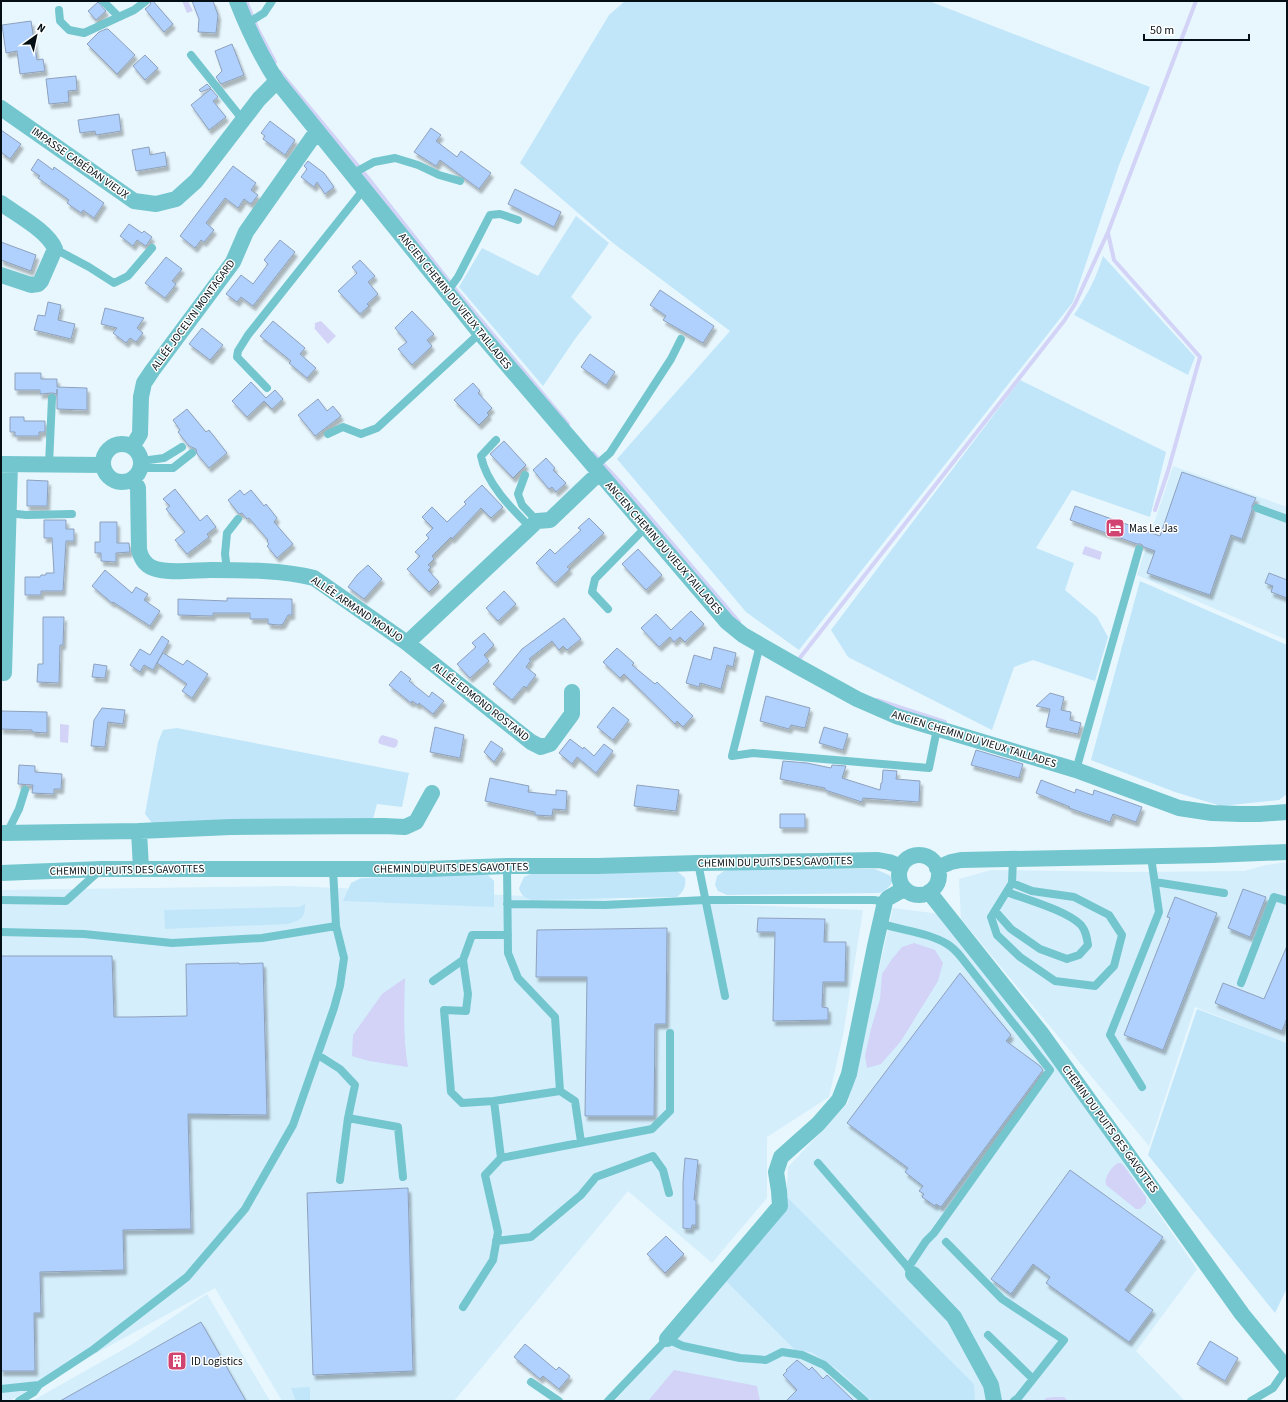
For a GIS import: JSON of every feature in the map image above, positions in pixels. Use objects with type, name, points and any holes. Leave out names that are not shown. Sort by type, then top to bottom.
[{"type":"street","name":"ANCIEN CHEMIN DU VIEUX TAILLADES","points":[[237,1],[263,60],[277,81],[480,333],[727,622],[743,635],[857,699],[896,716],[1076,770],[1179,808],[1212,813],[1259,814],[1287,812]]},
{"type":"street","name":"IMPASSE CABÉDAN VIEUX","points":[[1,108],[134,201],[156,204],[176,199],[196,181],[259,99],[277,81]]},
{"type":"street","name":"ALLÉE JOCELYN MONTAGARD","points":[[132,447],[140,434],[141,397],[144,383],[233,262],[246,232],[317,131]]},
{"type":"street","points":[[1,203],[44,233],[52,241],[55,249],[41,281],[38,284],[31,285],[1,275]]},
{"type":"street","points":[[118,444],[125,444],[132,447],[137,450],[139,469],[127,482],[120,483],[114,481],[108,477],[104,471],[103,458],[112,447],[118,444]]},
{"type":"street","points":[[1,673],[4,673],[8,513],[5,464],[103,465]]},
{"type":"street","name":"ALLÉE ARMAND MONJO","points":[[139,469],[139,550],[142,559],[153,568],[166,571],[227,570],[298,574],[314,578],[407,643],[534,524]]},
{"type":"street","points":[[534,524],[550,520],[596,470]]},
{"type":"street","name":"ALLÉE EDMOND ROSTAND","points":[[407,643],[531,742],[541,747],[550,744],[572,714],[572,692]]},
{"type":"street","points":[[4,833],[139,831],[231,827],[405,827],[416,822],[432,793]]},
{"type":"street","points":[[139,831],[141,869]]},
{"type":"street","points":[[937,868],[951,862],[961,860],[1287,852]]},
{"type":"street","points":[[919,855],[930,859],[937,868],[938,873],[936,884],[929,892],[923,895],[916,895],[904,889],[899,878],[901,867],[908,858],[919,855]]},
{"type":"street","name":"CHEMIN DU PUITS DES GAVOTTES","points":[[1,873],[102,869],[428,869],[507,866],[597,866],[878,860],[889,862],[901,867]]},
{"type":"street","points":[[667,1339],[780,1206],[776,1172],[781,1157],[818,1124],[839,1100],[849,1074],[874,946],[886,902],[888,898],[904,889]]},
{"type":"street","name":"CHEMIN DU PUITS DES GAVOTTES","points":[[929,892],[1041,1033],[1242,1314],[1287,1369]]},
{"type":"street","points":[[911,1271],[954,1317],[991,1385],[994,1401]]},
{"type":"lane","points":[[103,1],[119,17]]},
{"type":"lane","points":[[59,10],[60,21],[70,30],[84,33],[134,10],[146,1]]},
{"type":"lane","points":[[246,24],[264,13],[272,1]]},
{"type":"lane","points":[[191,55],[243,120]]},
{"type":"lane","points":[[352,174],[374,162],[395,158],[460,181]]},
{"type":"lane","points":[[267,388],[237,356],[238,351],[248,335],[364,189]]},
{"type":"lane","points":[[447,292],[458,277],[490,215],[500,214],[518,220]]},
{"type":"lane","points":[[55,249],[89,267],[114,283],[128,276],[152,248]]},
{"type":"lane","points":[[328,434],[343,427],[361,434],[377,428],[480,333]]},
{"type":"lane","points":[[596,470],[610,453],[671,359],[681,339]]},
{"type":"lane","points":[[49,464],[52,398]]},
{"type":"lane","points":[[496,440],[481,456],[483,467],[496,488],[515,512],[534,524]]},
{"type":"lane","points":[[139,469],[164,458],[182,447]]},
{"type":"lane","points":[[139,469],[173,468],[192,453]]},
{"type":"lane","points":[[525,475],[518,494],[522,505],[534,524]]},
{"type":"lane","points":[[1257,508],[1287,519]]},
{"type":"lane","points":[[8,513],[26,515],[72,514]]},
{"type":"lane","points":[[227,570],[225,554],[227,533],[238,519]]},
{"type":"lane","points":[[608,609],[592,592],[595,579],[646,527]]},
{"type":"lane","points":[[1076,770],[1139,549]]},
{"type":"lane","points":[[760,645],[732,756],[753,753],[929,768],[937,729]]},
{"type":"lane","points":[[4,833],[19,809],[25,790]]},
{"type":"lane","points":[[1142,1087],[1110,1035],[1159,912],[1154,882],[1152,856]]},
{"type":"lane","points":[[1012,883],[1032,891],[1074,897],[1109,915],[1122,935],[1114,966],[1095,986],[1055,981],[1020,957],[997,935],[991,917],[1012,883],[1013,859]]},
{"type":"lane","points":[[698,863],[725,996]]},
{"type":"lane","points":[[507,866],[508,953],[518,978],[555,1017],[560,1091]]},
{"type":"lane","points":[[1,900],[66,901],[102,869]]},
{"type":"lane","points":[[19,1401],[34,1392],[39,1385],[94,1349],[187,1277],[245,1209],[293,1125],[334,1008],[340,986],[344,958],[336,926],[333,869]]},
{"type":"lane","points":[[1154,882],[1224,894]]},
{"type":"lane","points":[[995,911],[1011,929],[1040,949],[1067,959],[1079,955],[1088,945],[1087,936],[1081,925],[1064,914],[1007,892]]},
{"type":"lane","points":[[1241,983],[1274,897],[1287,901]]},
{"type":"lane","points":[[507,904],[605,905],[705,900],[874,900],[886,902]]},
{"type":"lane","points":[[818,1164],[911,1271],[926,1241],[1050,1070],[961,956],[947,944],[930,936],[894,928],[880,923]]},
{"type":"lane","points":[[1,932],[84,934],[172,943],[262,938],[336,926]]},
{"type":"lane","points":[[508,935],[472,935],[463,960],[468,994],[466,1011],[444,1010],[451,1092],[462,1103],[494,1102],[560,1091],[575,1101],[581,1142]]},
{"type":"lane","points":[[433,981],[463,960]]},
{"type":"lane","points":[[463,1308],[493,1260],[498,1232],[485,1175],[501,1158],[652,1129],[670,1111],[670,1033]]},
{"type":"lane","points":[[318,1055],[340,1069],[355,1085],[348,1118],[340,1180]]},
{"type":"lane","points":[[494,1102],[501,1158]]},
{"type":"lane","points":[[348,1118],[398,1127],[403,1177]]},
{"type":"lane","points":[[496,1241],[532,1237],[581,1195],[596,1177],[653,1156],[663,1170],[670,1193]]},
{"type":"lane","points":[[946,1242],[1002,1299],[1064,1340],[1014,1401]]},
{"type":"lane","points":[[988,1335],[1032,1380]]},
{"type":"lane","points":[[608,1401],[667,1339],[683,1346],[740,1358],[766,1360],[782,1352],[802,1355],[824,1365],[865,1401]]},
{"type":"lane","points":[[1251,1401],[1273,1388],[1287,1369]]},
{"type":"lane","points":[[531,1382],[559,1401]]},
{"type":"lane","points":[[1,1389],[39,1385]]},
{"type":"shaded area","points":[[182,1],[188,1],[193,11],[187,13]]},
{"type":"shaded area","points":[[625,1],[929,1],[1150,87],[1119,165],[1073,302],[799,650],[746,612],[617,459],[730,331],[613,243],[520,163],[609,15]]},
{"type":"shaded area","points":[[576,216],[609,243],[571,297],[592,317],[543,386],[459,287],[482,248],[538,276]]},
{"type":"shaded area","points":[[1103,256],[1195,357],[1188,375],[1074,315],[1091,287]]},
{"type":"shaded area","points":[[321,321],[336,336],[328,344],[314,328],[315,323]]},
{"type":"shaded area","points":[[1020,380],[1166,452],[1150,517],[1072,490],[1036,548],[1074,563],[1065,590],[1097,617],[1108,637],[1095,681],[1033,660],[1014,667],[992,730],[848,657],[831,630]]},
{"type":"shaded area","points":[[1173,466],[1287,507],[1287,640],[1137,575]]},
{"type":"shaded area","points":[[1085,546],[1102,552],[1100,560],[1082,554]]},
{"type":"shaded area","points":[[1140,581],[1287,645],[1287,794],[1279,800],[1221,806],[1175,792],[1091,760]]},
{"type":"shaded area","points":[[60,724],[69,725],[68,743],[60,742]]},
{"type":"shaded area","points":[[177,728],[409,773],[402,807],[377,804],[373,819],[152,823],[145,814],[158,742],[163,730]]},
{"type":"shaded area","points":[[382,735],[396,739],[398,741],[397,746],[394,748],[380,744],[378,742]]},
{"type":"shaded area","points":[[1287,862],[1287,1043],[1195,1007],[1149,1146],[961,919],[959,879],[991,870],[1131,872],[1244,871],[1266,865]]},
{"type":"shaded area","points":[[738,869],[875,869],[889,875],[893,880],[888,888],[880,893],[727,895],[718,891],[715,885],[717,876],[724,871]]},
{"type":"shaded area","points":[[677,871],[685,878],[685,886],[677,897],[532,900],[523,896],[519,888],[524,877],[533,873]]},
{"type":"shaded area","points":[[477,874],[488,875],[494,881],[494,907],[343,901],[351,883],[361,878]]},
{"type":"shaded area","points":[[290,886],[863,910],[843,1035],[829,1097],[767,1137],[767,1198],[712,1263],[628,1191],[454,1401],[282,1401],[215,1288],[9,1401],[1,1401],[1,890]]},
{"type":"shaded area","points":[[305,904],[304,912],[301,918],[288,924],[165,929],[164,910],[299,907]]},
{"type":"shaded area","points":[[893,908],[940,914],[1063,1076],[1197,1269],[1136,1351],[1185,1401],[615,1401],[786,1207],[788,1167],[848,1103]]},
{"type":"shaded area","points":[[914,943],[935,950],[943,963],[938,981],[901,1041],[881,1064],[867,1068],[865,1056],[880,999],[882,974],[902,947]]},
{"type":"shaded area","points":[[405,978],[404,1012],[408,1067],[369,1061],[352,1056],[353,1035],[382,994]]},
{"type":"shaded area","points":[[1197,1009],[1287,1043],[1287,1288],[1275,1313],[1148,1155]]},
{"type":"shaded area","points":[[1118,1163],[1121,1163],[1124,1166],[1146,1197],[1146,1203],[1140,1209],[1136,1209],[1106,1185],[1106,1179],[1109,1173]]},
{"type":"shaded area","points":[[788,1198],[974,1384],[975,1399],[973,1401],[872,1401],[837,1369],[811,1352],[795,1350],[725,1280],[783,1207]]},
{"type":"shaded area","points":[[207,1294],[270,1401],[32,1401],[131,1345]]},
{"type":"shaded area","points":[[674,1370],[757,1386],[760,1401],[648,1401]]},
{"type":"shaded area","points":[[310,1387],[310,1401],[296,1401],[291,1388]]},
{"type":"shaded area","points":[[1064,1397],[1068,1401],[1043,1401],[1046,1398]]},
{"type":"building","points":[[151,1],[153,1],[173,24],[164,32],[145,9],[150,5]]},
{"type":"building","points":[[192,1],[213,1],[218,15],[216,33],[198,32],[199,19]]},
{"type":"building","points":[[98,2],[106,11],[96,20],[88,11]]},
{"type":"building","points":[[31,21],[37,60],[43,59],[45,71],[20,74],[17,51],[6,53],[2,25]]},
{"type":"building","points":[[108,29],[135,55],[117,74],[87,44],[99,32]]},
{"type":"building","points":[[232,44],[244,75],[221,84],[216,77],[222,71],[215,51]]},
{"type":"building","points":[[145,55],[158,68],[145,80],[133,66]]},
{"type":"building","points":[[76,76],[77,90],[68,91],[69,102],[49,104],[46,79]]},
{"type":"building","points":[[207,84],[211,88],[201,92],[199,90]]},
{"type":"building","points":[[211,89],[218,97],[213,101],[226,117],[209,130],[191,105]]},
{"type":"building","points":[[119,114],[121,131],[96,135],[95,131],[80,133],[78,120]]},
{"type":"building","points":[[270,121],[295,140],[285,155],[263,139],[265,136],[261,133]]},
{"type":"building","points":[[431,128],[441,135],[436,141],[457,157],[461,151],[491,173],[479,189],[440,160],[436,166],[414,152]]},
{"type":"building","points":[[1,130],[21,144],[10,159],[1,152]]},
{"type":"building","points":[[149,147],[150,155],[165,152],[167,166],[136,171],[132,150]]},
{"type":"building","points":[[38,159],[53,170],[54,167],[104,203],[94,218],[83,210],[81,213],[67,203],[69,200],[38,178],[40,176],[31,170]]},
{"type":"building","points":[[308,161],[324,173],[334,187],[325,194],[317,182],[314,187],[301,177],[307,169],[304,166]]},
{"type":"building","points":[[233,166],[256,183],[251,190],[258,195],[251,204],[244,199],[238,208],[225,198],[206,223],[214,230],[204,242],[201,240],[195,248],[180,236]]},
{"type":"building","points":[[515,189],[561,212],[554,227],[508,204]]},
{"type":"building","points":[[129,224],[142,233],[144,231],[152,237],[146,246],[137,240],[133,246],[120,236]]},
{"type":"building","points":[[280,240],[295,252],[253,306],[241,297],[237,302],[226,294],[241,275],[253,284],[268,264],[264,260]]},
{"type":"building","points":[[1,242],[36,255],[31,271],[1,260]]},
{"type":"building","points":[[166,257],[182,269],[172,281],[176,284],[165,298],[145,283]]},
{"type":"building","points":[[360,260],[375,276],[368,282],[378,294],[367,304],[369,306],[360,314],[338,291],[357,273],[352,267]]},
{"type":"building","points":[[660,290],[714,326],[703,343],[663,320],[666,316],[650,305]]},
{"type":"building","points":[[48,302],[61,305],[58,320],[75,324],[71,339],[34,330],[38,315],[45,316]]},
{"type":"building","points":[[105,308],[144,318],[137,328],[143,333],[136,342],[130,338],[126,343],[113,333],[117,328],[101,324]]},
{"type":"building","points":[[412,311],[434,334],[427,340],[432,346],[412,365],[398,349],[407,342],[395,328]]},
{"type":"building","points":[[273,321],[305,348],[300,354],[316,368],[307,378],[289,363],[291,361],[260,336]]},
{"type":"building","points":[[202,328],[223,345],[210,360],[189,344]]},
{"type":"building","points":[[590,354],[615,372],[606,385],[581,367]]},
{"type":"building","points":[[15,373],[41,373],[41,379],[57,379],[57,387],[87,388],[87,410],[57,409],[57,394],[40,394],[40,390],[15,390]]},
{"type":"building","points":[[251,382],[266,398],[275,390],[283,399],[272,409],[264,401],[247,417],[232,401]]},
{"type":"building","points":[[473,383],[480,391],[478,393],[492,408],[487,413],[489,415],[479,425],[454,400]]},
{"type":"building","points":[[318,399],[327,411],[333,406],[341,416],[315,436],[298,415]]},
{"type":"building","points":[[187,409],[206,432],[209,430],[227,453],[209,468],[197,454],[196,449],[189,446],[178,432],[180,430],[173,420]]},
{"type":"building","points":[[10,417],[24,417],[24,421],[45,421],[45,432],[39,432],[39,436],[15,436],[15,432],[10,432]]},
{"type":"building","points":[[504,441],[526,465],[513,478],[490,454]]},
{"type":"building","points":[[546,458],[555,468],[553,470],[566,483],[556,492],[552,487],[549,489],[533,470]]},
{"type":"building","points":[[1182,472],[1256,498],[1252,506],[1242,539],[1231,535],[1210,595],[1147,573],[1155,551],[1144,547],[1141,544],[1137,544],[1070,520],[1075,506],[1160,536]]},
{"type":"building","points":[[27,480],[48,481],[47,506],[27,506]]},
{"type":"building","points":[[482,485],[503,507],[491,518],[481,508],[452,539],[451,537],[432,556],[434,559],[428,565],[431,567],[428,570],[439,582],[429,592],[407,569],[420,556],[415,552],[429,538],[426,535],[433,528],[422,517],[432,507],[447,522],[466,504],[464,502]]},
{"type":"building","points":[[175,489],[200,521],[207,515],[216,527],[207,534],[209,537],[187,554],[175,540],[185,532],[166,509],[170,506],[163,499]]},
{"type":"building","points":[[240,490],[244,495],[251,490],[264,506],[266,504],[277,518],[274,522],[293,544],[277,558],[267,546],[269,544],[267,541],[268,540],[249,518],[247,519],[242,513],[239,514],[228,500]]},
{"type":"building","points":[[589,518],[604,533],[567,567],[570,569],[555,583],[536,563],[550,549],[555,554],[581,530],[578,528]]},
{"type":"building","points":[[44,520],[66,520],[66,529],[74,529],[74,541],[66,541],[63,591],[41,591],[41,595],[25,595],[25,577],[40,577],[41,575],[46,575],[46,573],[54,573],[52,538],[44,538]]},
{"type":"building","points":[[100,522],[117,522],[117,543],[129,543],[130,552],[116,553],[116,562],[101,561],[101,553],[95,553],[95,542],[100,542]]},
{"type":"building","points":[[638,549],[662,575],[646,590],[622,564]]},
{"type":"building","points":[[368,565],[382,579],[364,599],[348,587],[357,575]]},
{"type":"building","points":[[105,570],[132,593],[136,587],[148,594],[144,600],[160,611],[150,626],[113,602],[112,603],[92,586]]},
{"type":"building","points":[[1269,573],[1287,580],[1287,598],[1271,592],[1273,586],[1265,583]]},
{"type":"building","points":[[504,591],[516,604],[498,621],[486,608]]},
{"type":"building","points":[[227,598],[292,599],[292,615],[288,615],[283,624],[280,625],[268,624],[268,619],[250,619],[250,613],[213,613],[213,616],[178,615],[178,599],[227,601]]},
{"type":"building","points":[[691,611],[704,624],[685,642],[680,637],[674,642],[670,637],[659,647],[641,628],[656,614],[671,630]]},
{"type":"building","points":[[43,617],[64,617],[63,645],[60,645],[59,683],[37,682],[38,664],[43,664]]},
{"type":"building","points":[[564,618],[581,639],[567,650],[563,646],[559,650],[552,641],[529,659],[531,660],[526,667],[536,675],[526,688],[524,686],[512,700],[493,684],[522,649]]},
{"type":"building","points":[[484,633],[494,645],[484,655],[489,661],[470,678],[457,664],[476,647],[472,643]]},
{"type":"building","points":[[162,636],[169,641],[153,670],[144,665],[140,672],[130,665],[140,649],[150,655]]},
{"type":"building","points":[[714,647],[736,653],[733,667],[727,665],[721,689],[700,683],[699,687],[686,683],[694,655],[711,660]]},
{"type":"building","points":[[617,648],[634,663],[632,665],[655,684],[657,682],[693,716],[683,727],[677,721],[675,724],[624,674],[620,678],[603,662]]},
{"type":"building","points":[[163,653],[183,665],[187,660],[208,674],[192,698],[182,691],[187,684],[157,663]]},
{"type":"building","points":[[94,664],[107,666],[105,678],[92,677]]},
{"type":"building","points":[[401,671],[411,679],[409,681],[429,697],[432,692],[444,701],[433,714],[419,703],[418,705],[412,701],[411,703],[389,685]]},
{"type":"building","points":[[1050,693],[1064,697],[1061,710],[1071,712],[1070,720],[1081,723],[1078,734],[1046,727],[1050,709],[1036,706]]},
{"type":"building","points":[[766,696],[810,708],[805,728],[791,725],[789,729],[760,721]]},
{"type":"building","points":[[613,707],[629,720],[613,740],[597,727]]},
{"type":"building","points":[[102,708],[125,710],[123,724],[108,722],[105,747],[91,746],[94,720]]},
{"type":"building","points":[[1,711],[47,712],[47,733],[32,732],[32,730],[1,729]]},
{"type":"building","points":[[435,727],[464,735],[460,758],[430,752]]},
{"type":"building","points":[[824,727],[848,734],[843,750],[819,743]]},
{"type":"building","points":[[570,739],[583,749],[584,747],[594,756],[604,744],[613,751],[596,773],[577,757],[572,764],[559,753]]},
{"type":"building","points":[[491,741],[503,749],[494,762],[484,752]]},
{"type":"building","points":[[976,750],[1023,764],[1019,778],[971,765]]},
{"type":"building","points":[[783,761],[807,763],[831,768],[832,765],[846,766],[842,778],[880,790],[883,770],[897,771],[896,779],[920,781],[919,802],[863,798],[862,802],[825,790],[825,788],[780,779]]},
{"type":"building","points":[[19,765],[35,766],[35,772],[62,774],[61,789],[54,789],[54,794],[32,793],[33,785],[18,784]]},
{"type":"building","points":[[490,778],[529,786],[528,792],[556,795],[556,790],[567,791],[566,810],[553,809],[552,816],[535,815],[535,812],[485,801]]},
{"type":"building","points":[[1041,780],[1075,793],[1076,789],[1093,795],[1094,790],[1142,807],[1136,822],[1113,814],[1110,822],[1069,808],[1070,807],[1036,793]]},
{"type":"building","points":[[637,785],[679,790],[676,811],[634,806]]},
{"type":"building","points":[[780,814],[805,814],[805,828],[780,828]]},
{"type":"building","points":[[1243,889],[1266,897],[1250,937],[1228,928]]},
{"type":"building","points":[[1175,897],[1217,913],[1163,1050],[1124,1035],[1170,918],[1167,917]]},
{"type":"building","points":[[758,918],[825,919],[824,942],[846,942],[845,982],[823,982],[822,1007],[828,1008],[828,1020],[773,1021],[775,932],[757,932]]},
{"type":"building","points":[[667,928],[666,1024],[655,1024],[654,1116],[585,1116],[587,977],[536,977],[537,930]]},
{"type":"building","points":[[1287,946],[1287,1018],[1282,1031],[1215,1003],[1223,983],[1264,999]]},
{"type":"building","points":[[1,956],[112,956],[114,1017],[187,1016],[186,964],[263,963],[267,1115],[188,1114],[191,1229],[123,1230],[124,1270],[40,1272],[41,1313],[34,1313],[35,1371],[1,1371]]},
{"type":"building","points":[[960,973],[1011,1035],[1006,1041],[1040,1066],[1043,1070],[941,1207],[936,1204],[935,1206],[922,1197],[924,1194],[919,1191],[923,1186],[905,1172],[908,1168],[847,1123]]},
{"type":"building","points":[[685,1158],[698,1160],[694,1200],[696,1200],[696,1225],[692,1225],[691,1229],[683,1228],[683,1182]]},
{"type":"building","points":[[1070,1170],[1163,1237],[1125,1290],[1153,1310],[1129,1342],[1046,1283],[1050,1277],[1033,1264],[1011,1294],[991,1279]]},
{"type":"building","points":[[408,1188],[413,1371],[313,1375],[307,1193]]},
{"type":"building","points":[[666,1236],[684,1254],[665,1273],[647,1254]]},
{"type":"building","name":"ID Logistics","points":[[201,1322],[246,1401],[60,1401]]},
{"type":"building","points":[[1210,1341],[1238,1358],[1225,1381],[1197,1364]]},
{"type":"building","points":[[525,1344],[556,1370],[559,1367],[570,1376],[559,1389],[543,1376],[540,1379],[514,1357]]},
{"type":"building","points":[[797,1360],[809,1370],[812,1367],[823,1379],[827,1375],[854,1401],[786,1401],[797,1390],[783,1375],[787,1371],[786,1370]]},
{"type":"waterway","points":[[246,1],[258,30],[275,62]]},
{"type":"waterway","points":[[799,659],[1064,321],[1075,304],[1108,232],[1196,1]]},
{"type":"waterway","points":[[280,72],[368,178],[459,294],[568,424]]},
{"type":"waterway","points":[[1108,233],[1114,260],[1200,357],[1168,471],[1155,510]]},
{"type":"waterway","points":[[593,453],[619,481],[739,622]]},
{"type":"waterway","points":[[877,700],[945,722]]},
{"type":"place","name":"Mas Le Jas","points":[[1115,528]]},
{"type":"place","name":"ID Logistics","points":[[177,1361]]}]
